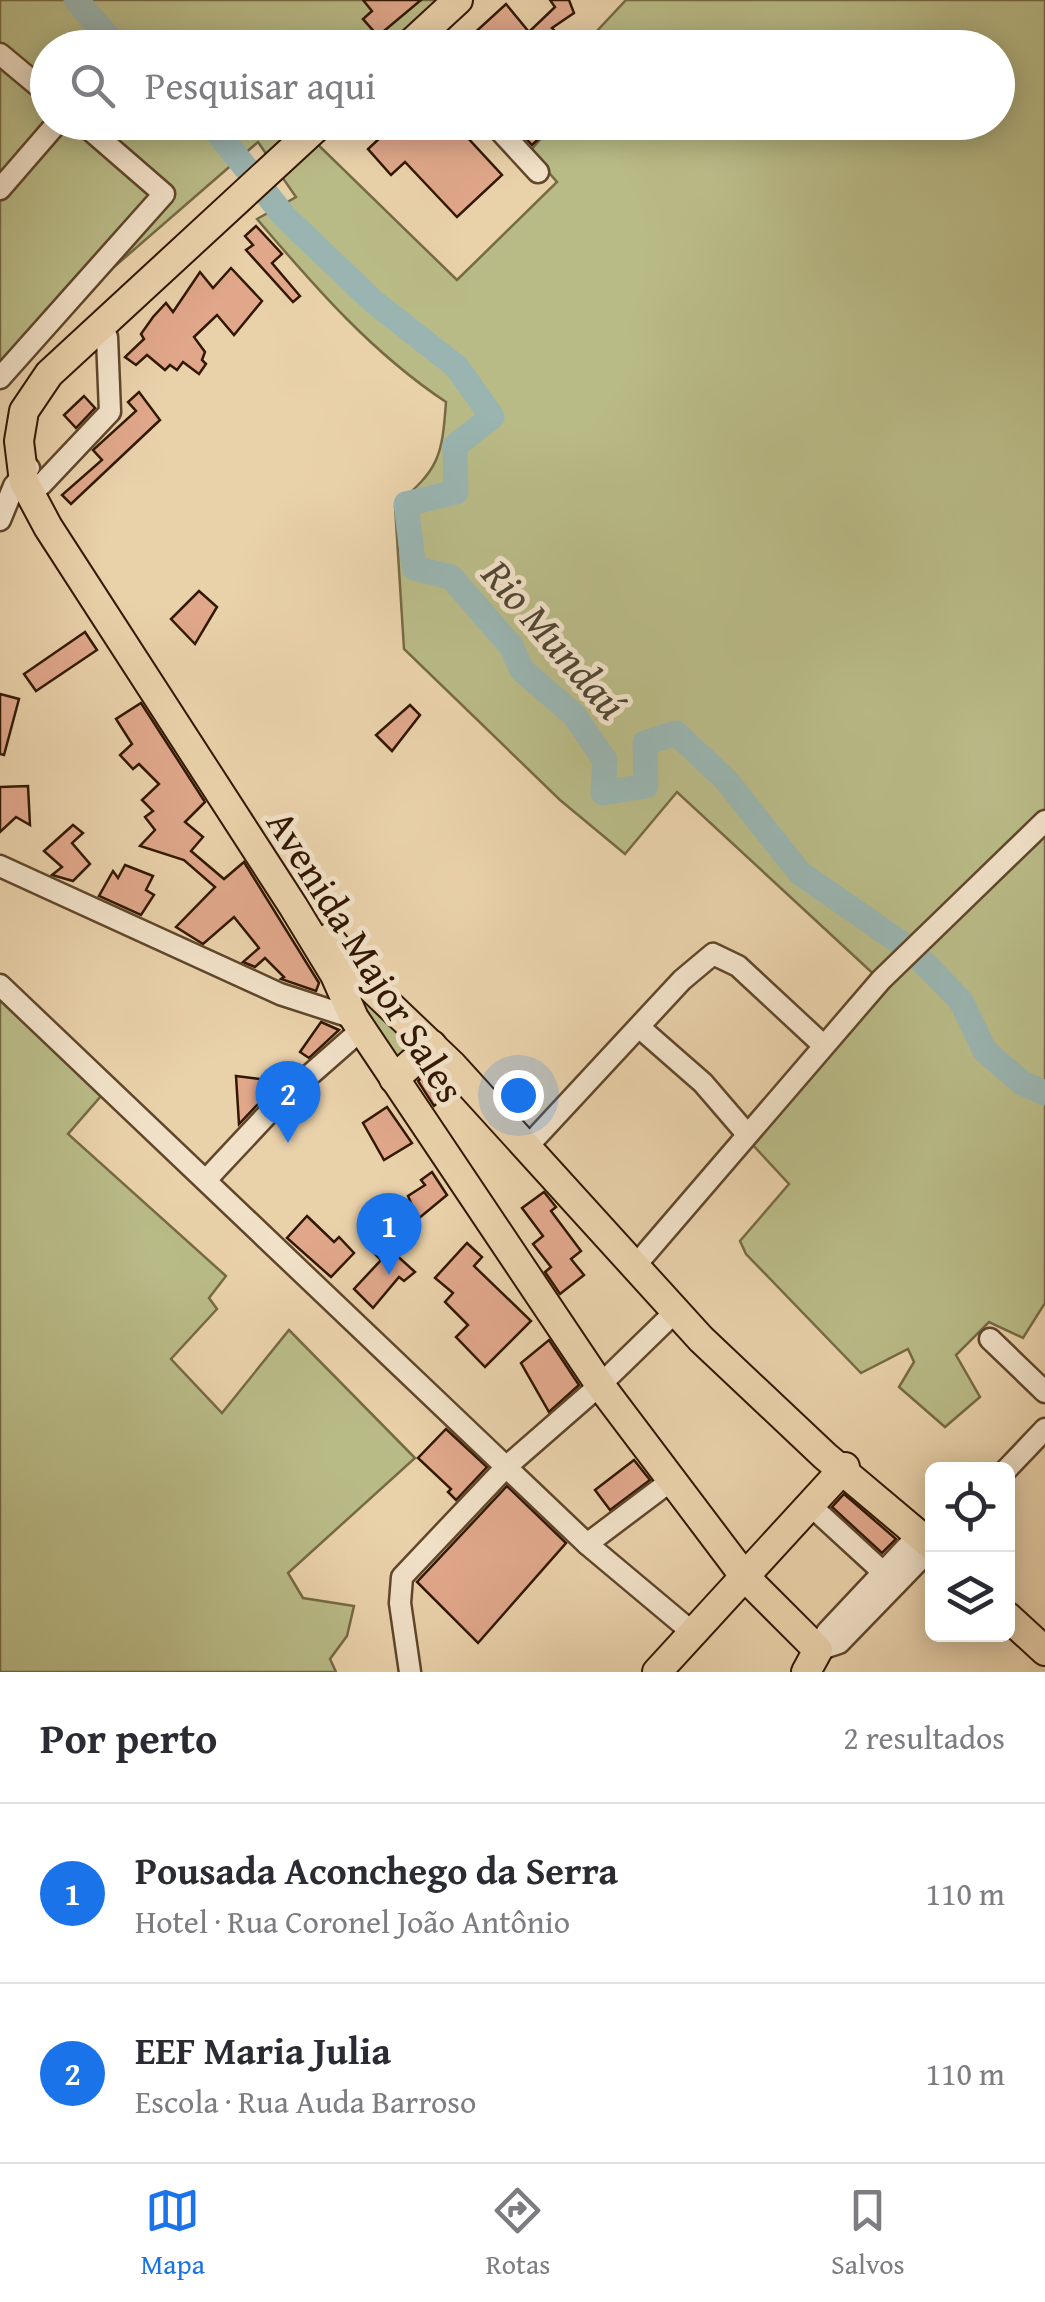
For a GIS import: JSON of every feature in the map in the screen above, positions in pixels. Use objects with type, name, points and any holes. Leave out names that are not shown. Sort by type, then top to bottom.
[{"type":"main road","points":[[433,30],[458,0]]},
{"type":"main road","points":[[440,30],[480,0]]},
{"type":"main road","points":[[275,175],[306,140]]},
{"type":"main road","points":[[32,474],[32,438],[40,411],[102,332],[275,175],[321,140]]},
{"type":"main road","name":"Avenida Major Sales","points":[[32,474],[255,836],[356,1005],[394,1079],[600,1386],[745,1577],[823,1649]]},
{"type":"main road","points":[[356,1005],[432,1045],[682,1319],[696,1322],[841,1464],[925,1539]]},
{"type":"main road","points":[[394,1079],[432,1045]]},
{"type":"main road","points":[[657,1672],[810,1505],[841,1464]]},
{"type":"main road","points":[[1015,1623],[1044,1650],[1033,1672]]},
{"type":"street","points":[[0,54],[30,79]]},
{"type":"street","points":[[0,188],[42,140]]},
{"type":"street","points":[[0,378],[164,194],[102,140]]},
{"type":"street","points":[[509,140],[538,172]]},
{"type":"street","points":[[0,520],[32,474],[110,412],[102,332]]},
{"type":"street","points":[[635,1266],[822,1044],[881,980],[1045,821]]},
{"type":"street","points":[[0,866],[280,994],[356,1005]]},
{"type":"street","points":[[527,1147],[692,970],[713,954],[738,966],[822,1044]]},
{"type":"street","points":[[0,985],[587,1544],[692,1632]]},
{"type":"street","points":[[206,1180],[279,1102],[356,1005]]},
{"type":"street","points":[[640,1027],[704,1082],[746,1133]]},
{"type":"street","points":[[410,1672],[400,1602],[402,1577],[506,1467],[682,1319]]},
{"type":"street","points":[[990,1339],[1045,1392]]},
{"type":"street","points":[[1014,1462],[1045,1429]]},
{"type":"street","points":[[587,1544],[672,1480]]},
{"type":"street","points":[[810,1505],[892,1580]]},
{"type":"street","points":[[823,1649],[925,1545]]},
{"type":"green space","points":[[0,0],[448,0],[416,30],[30,30],[30,140],[313,140],[457,280],[557,182],[530,151],[540,140],[1015,140],[1015,30],[598,30],[626,0],[1045,0],[1045,1303],[1023,1338],[989,1322],[956,1355],[980,1397],[945,1427],[899,1387],[914,1362],[908,1349],[861,1373],[746,1254],[740,1241],[789,1184],[751,1143],[880,980],[677,792],[625,854],[560,800],[404,649],[395,506],[421,482],[436,461],[446,402],[369,340],[257,219],[296,197],[258,142],[0,366]]},
{"type":"green space","points":[[0,993],[101,1096],[68,1134],[226,1276],[209,1298],[217,1309],[171,1359],[222,1413],[289,1330],[415,1458],[288,1573],[303,1598],[354,1606],[347,1636],[330,1659],[336,1672],[0,1672]]},
{"type":"green space","points":[[362,994],[417,1047],[397,1063],[359,1006],[358,997]]},
{"type":"building","points":[[363,0],[421,0],[385,30],[373,30],[363,19],[372,11]]},
{"type":"building","points":[[550,0],[569,0],[574,13],[554,30],[531,30],[555,7]]},
{"type":"building","points":[[506,4],[527,30],[478,30]]},
{"type":"building","points":[[378,140],[470,140],[502,175],[457,217],[405,162],[391,175],[368,149]]},
{"type":"building","points":[[256,226],[282,254],[272,263],[300,296],[293,302],[246,250],[253,245],[245,236]]},
{"type":"building","points":[[231,268],[262,301],[234,335],[217,315],[194,337],[205,352],[202,360],[206,364],[199,374],[183,362],[177,370],[170,365],[165,370],[147,355],[136,365],[125,357],[144,339],[141,334],[166,303],[173,312],[200,272],[213,288]]},
{"type":"building","points":[[139,392],[160,420],[71,504],[62,495],[102,460],[93,450],[136,411],[128,402]]},
{"type":"building","points":[[84,396],[95,408],[76,428],[64,415]]},
{"type":"building","points":[[199,591],[217,607],[195,644],[171,619]]},
{"type":"building","points":[[85,632],[97,650],[36,691],[24,674]]},
{"type":"building","points":[[0,694],[19,699],[4,755],[0,754]]},
{"type":"building","points":[[141,703],[205,802],[185,822],[203,837],[191,851],[224,879],[244,862],[319,983],[316,991],[281,979],[284,977],[265,958],[255,967],[243,962],[259,948],[234,917],[203,944],[176,927],[215,887],[184,860],[140,846],[155,830],[145,817],[153,811],[142,800],[159,784],[139,764],[133,769],[120,755],[132,744],[116,719]]},
{"type":"building","points":[[410,705],[420,715],[392,751],[376,735]]},
{"type":"building","points":[[28,786],[30,825],[16,817],[0,832],[0,787]]},
{"type":"building","points":[[73,825],[83,833],[72,843],[90,864],[73,881],[52,875],[62,867],[44,851]]},
{"type":"building","points":[[125,865],[153,876],[146,890],[154,895],[141,915],[99,896],[113,871],[118,878]]},
{"type":"building","points":[[321,1022],[339,1030],[309,1058],[300,1052]]},
{"type":"building","points":[[431,1069],[452,1091],[434,1106],[418,1081]]},
{"type":"building","points":[[236,1076],[260,1079],[259,1103],[239,1124]]},
{"type":"building","points":[[387,1107],[412,1143],[384,1160],[363,1123]]},
{"type":"building","points":[[432,1172],[447,1195],[418,1219],[408,1196],[425,1185],[421,1180]]},
{"type":"building","points":[[544,1192],[556,1207],[551,1211],[581,1251],[571,1259],[584,1275],[560,1294],[545,1272],[551,1267],[533,1244],[543,1236],[522,1208]]},
{"type":"building","points":[[307,1216],[334,1242],[339,1237],[354,1253],[331,1277],[287,1238]]},
{"type":"building","points":[[382,1242],[415,1272],[404,1281],[399,1277],[373,1308],[354,1289],[381,1260],[373,1252]]},
{"type":"building","points":[[467,1243],[482,1257],[474,1266],[531,1321],[485,1367],[456,1337],[468,1325],[445,1302],[453,1293],[435,1278]]},
{"type":"building","points":[[549,1340],[579,1385],[549,1412],[521,1363]]},
{"type":"building","points":[[446,1429],[487,1467],[456,1500],[448,1492],[451,1489],[418,1458]]},
{"type":"building","points":[[634,1460],[650,1480],[610,1510],[595,1490]]},
{"type":"building","points":[[507,1486],[566,1543],[478,1643],[417,1582]]},
{"type":"building","points":[[844,1494],[896,1539],[882,1553],[832,1507]]},
{"type":"waterway","name":"Rio Mundaú","points":[[76,0],[102,30]]},
{"type":"waterway","name":"Rio Mundaú","points":[[223,140],[285,217],[374,302],[457,367],[492,417],[455,446],[456,492],[406,504],[414,568],[451,577],[511,646],[522,670],[574,715],[605,760],[603,793],[646,786],[645,743],[676,733],[726,780],[800,873],[905,946]]},
{"type":"waterway","name":"Rio Mundaú","points":[[922,961],[961,1001],[985,1051],[1022,1083],[1045,1093]]},
{"type":"place","name":"EEF Maria Julia","points":[[288,1143]]},
{"type":"place","name":"Pousada Aconchego da Serra","points":[[389,1275]]}]
